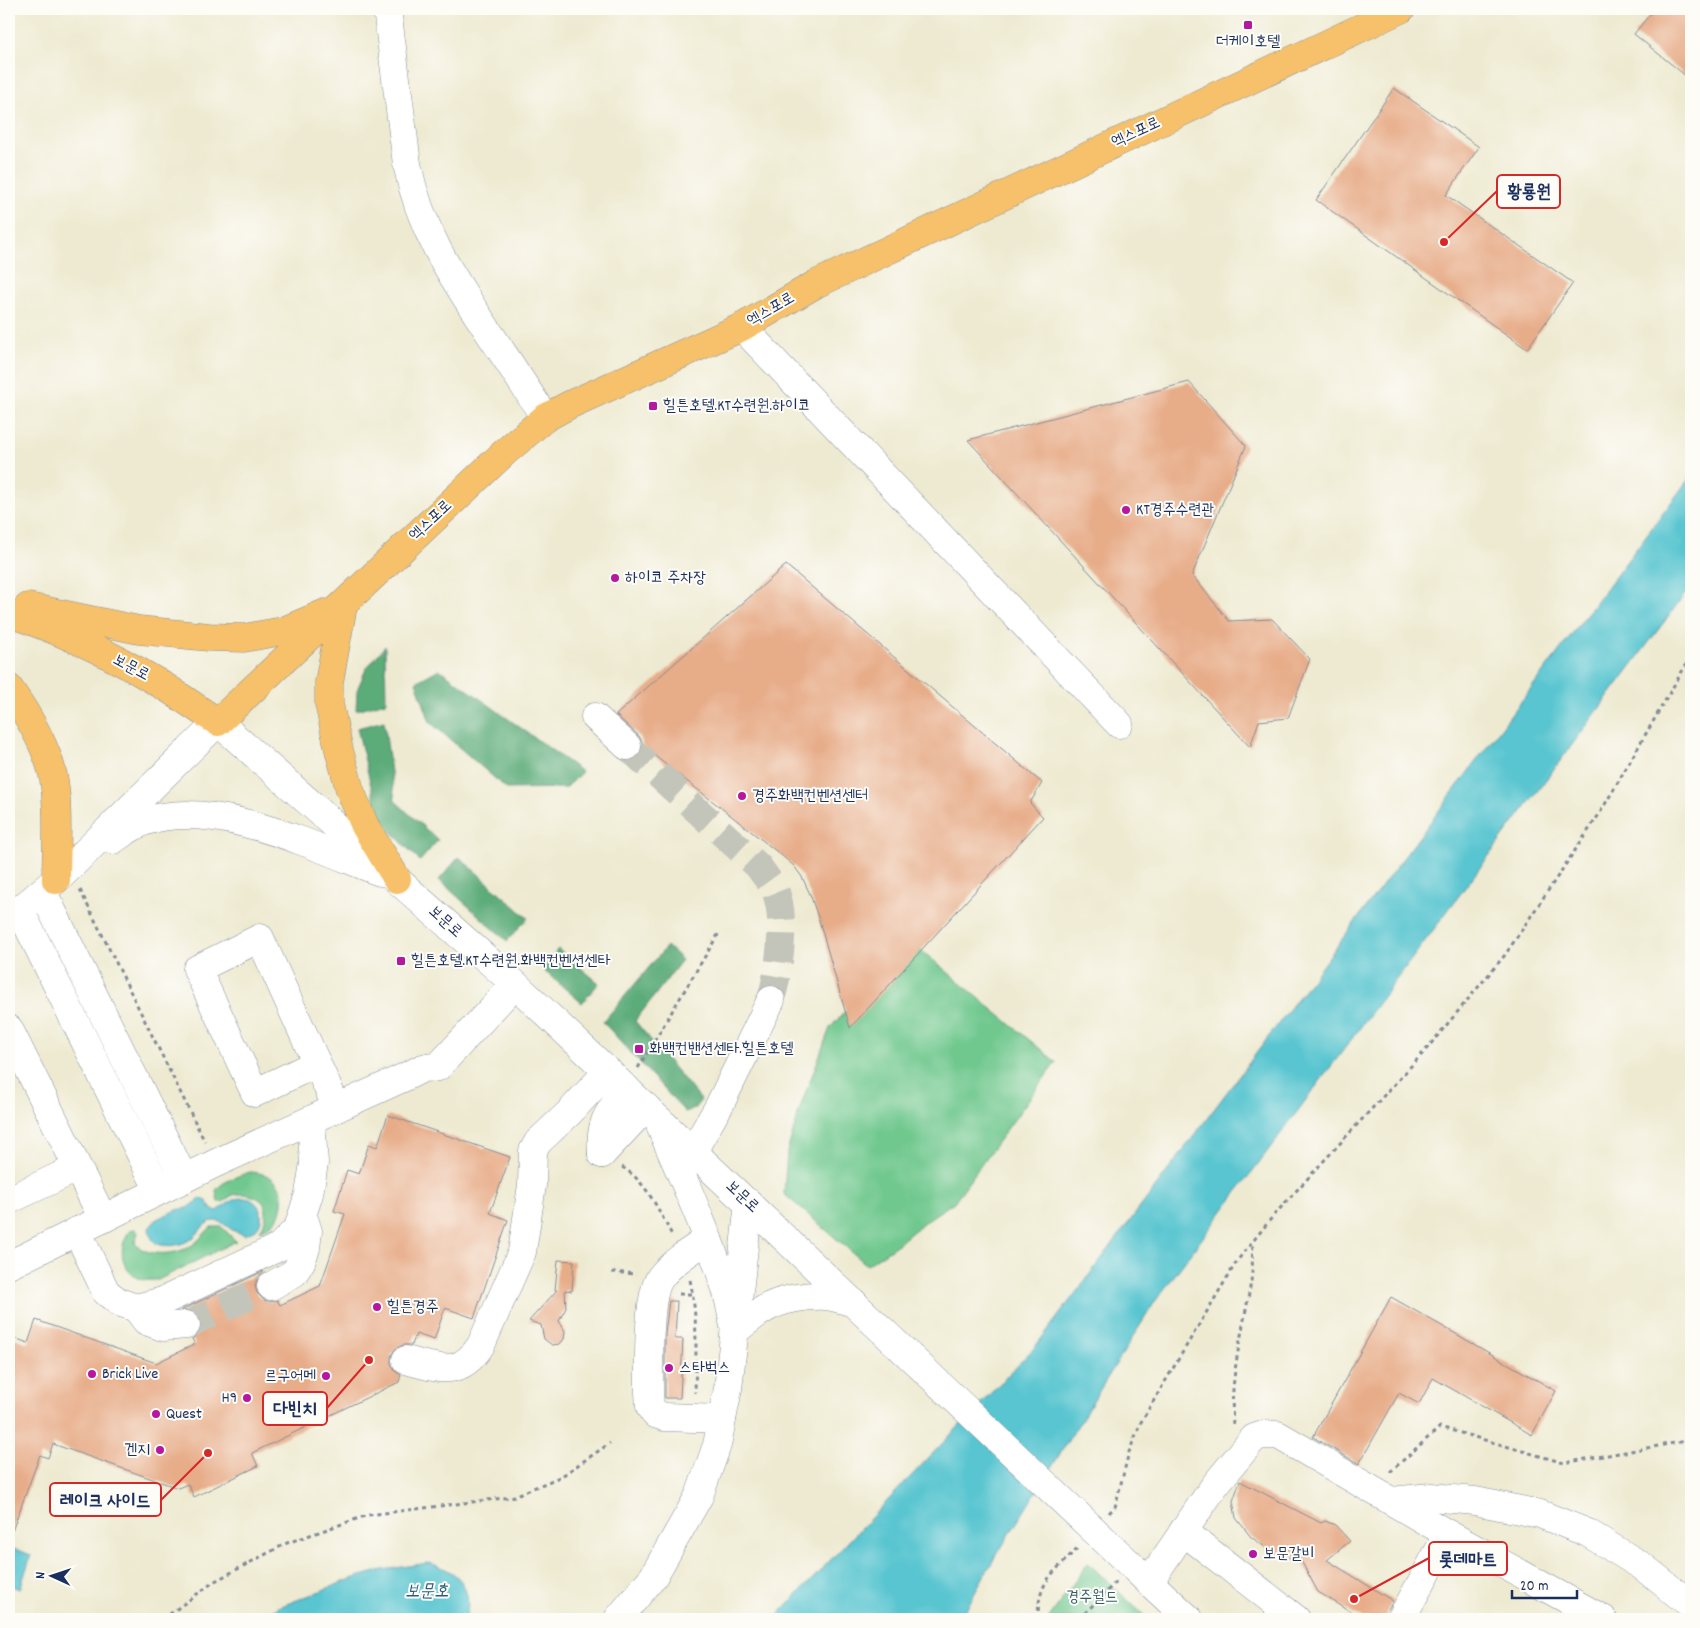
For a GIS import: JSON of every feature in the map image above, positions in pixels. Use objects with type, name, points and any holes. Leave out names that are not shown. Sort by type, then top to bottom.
[{"type":"main road","name":"엑스포로","points":[[218,722],[505,452],[545,418],[569,405],[742,327],[816,284],[1401,9]]},
{"type":"main road","points":[[9,603],[138,630],[209,637],[244,638],[283,631],[342,606]]},
{"type":"main road","points":[[342,606],[329,682],[329,704],[338,750],[350,790],[365,826],[397,879]]},
{"type":"main road","name":"보문로","points":[[9,613],[30,620],[100,652],[157,682],[218,722]]},
{"type":"main road","points":[[9,688],[40,741],[51,768],[55,787],[56,881]]},
{"type":"street","points":[[387,9],[407,164],[412,189],[424,222],[443,263],[545,418]]},
{"type":"street","points":[[742,327],[1119,724]]},
{"type":"street","points":[[595,717],[627,746]]},
{"type":"street","points":[[56,881],[218,722]]},
{"type":"street","name":"보문로","points":[[218,722],[508,978],[1140,1574]]},
{"type":"street","points":[[158,1191],[15,915],[56,881],[130,829],[144,821],[156,818],[181,816],[216,817],[244,823],[286,836],[397,879]]},
{"type":"street","points":[[56,881],[184,1179]]},
{"type":"street","points":[[318,1063],[255,1093],[197,969],[260,938],[318,1063],[337,1108]]},
{"type":"street","points":[[9,1265],[216,1163],[422,1068],[428,1051],[508,978]]},
{"type":"street","points":[[693,1152],[771,1000]]},
{"type":"street","points":[[9,1030],[103,1219]]},
{"type":"street","points":[[617,1080],[609,1111],[603,1125],[602,1154],[651,1112],[708,1239],[726,1292],[735,1331]]},
{"type":"street","points":[[406,1360],[441,1370],[461,1366],[476,1354],[522,1252],[531,1197],[534,1151],[538,1142],[570,1112],[617,1080]]},
{"type":"street","points":[[136,1308],[163,1301],[279,1247],[298,1228],[303,1216],[314,1163],[311,1120]]},
{"type":"street","points":[[9,1200],[77,1168]]},
{"type":"street","points":[[618,1619],[653,1577],[700,1496],[717,1445],[728,1389],[748,1203]]},
{"type":"street","points":[[271,1286],[294,1273],[301,1262],[306,1248],[308,1231],[303,1216]]},
{"type":"street","points":[[77,1231],[106,1292],[119,1302],[136,1308],[146,1321],[162,1327],[186,1325]]},
{"type":"street","points":[[708,1239],[669,1268],[656,1285],[651,1307],[650,1407],[655,1414],[665,1417],[722,1419]]},
{"type":"street","points":[[735,1331],[763,1310],[785,1302],[813,1296],[829,1296],[854,1303]]},
{"type":"street","points":[[1189,1619],[1140,1574],[1183,1531],[1216,1485],[1254,1438],[1262,1435],[1278,1435],[1592,1616]]},
{"type":"street","points":[[1381,1495],[1475,1501],[1540,1514],[1588,1533],[1642,1566],[1691,1605]]},
{"type":"street","points":[[1183,1531],[1296,1619]]},
{"type":"street","points":[[1401,1619],[1448,1534]]},
{"type":"path","points":[[1108,1514],[1115,1507],[1129,1452],[1141,1422],[1236,1261],[1274,1216],[1424,1052],[1505,956],[1600,814],[1691,656]]},
{"type":"path","points":[[56,881],[216,1163]]},
{"type":"path","points":[[617,1080],[719,933]]},
{"type":"path","points":[[1243,1451],[1234,1430],[1232,1410],[1234,1369],[1251,1278],[1253,1242]]},
{"type":"path","points":[[612,1272],[637,1274]]},
{"type":"path","points":[[1381,1495],[1440,1427],[1564,1463],[1691,1440]]},
{"type":"path","points":[[162,1619],[215,1581],[287,1543],[368,1515],[512,1497],[562,1476],[610,1443]]},
{"type":"path","points":[[1038,1619],[1038,1601],[1048,1578],[1083,1542]]},
{"type":"path","points":[[1079,1619],[1140,1574]]},
{"type":"green space","points":[[385,646],[386,702],[356,710],[357,690],[366,669]]},
{"type":"green space","points":[[439,669],[582,772],[566,788],[507,789],[430,722],[416,682]]},
{"type":"green space","points":[[384,721],[395,801],[438,840],[420,861],[379,819],[357,728]]},
{"type":"green space","points":[[459,857],[528,918],[507,941],[439,880]]},
{"type":"green space","points":[[910,941],[1056,1062],[954,1202],[867,1265],[784,1194],[787,1152],[801,1105],[830,1028]]},
{"type":"green space","points":[[667,946],[682,960],[635,1021],[701,1100],[694,1109],[685,1112],[603,1022]]},
{"type":"green space","points":[[558,949],[599,983],[582,1003],[542,969]]},
{"type":"green space","points":[[250,1172],[264,1174],[274,1180],[281,1190],[282,1204],[276,1221],[260,1231],[266,1213],[261,1200],[252,1196],[237,1194],[223,1202],[218,1202],[216,1190],[219,1187],[232,1179]]},
{"type":"green space","points":[[211,1227],[222,1227],[236,1241],[158,1280],[138,1278],[131,1274],[124,1262],[122,1249],[130,1230],[135,1229],[138,1232],[135,1243],[140,1248],[152,1253],[167,1253],[191,1246]]},
{"type":"green space","name":"경주월드","points":[[1088,1563],[1148,1619],[1048,1619]]},
{"type":"water","points":[[1691,476],[1691,586],[1156,1300],[986,1572],[961,1619],[774,1619],[1035,1347]]},
{"type":"water","points":[[202,1198],[206,1200],[212,1210],[217,1211],[238,1198],[253,1201],[260,1209],[260,1224],[255,1230],[245,1235],[234,1231],[222,1223],[213,1221],[207,1223],[195,1236],[184,1243],[166,1246],[154,1242],[149,1228],[157,1219],[176,1210],[188,1208]]},
{"type":"water","points":[[9,1547],[31,1555],[20,1589],[9,1585]]},
{"type":"water","name":"보문호","points":[[428,1563],[448,1570],[461,1582],[467,1598],[466,1619],[260,1619],[279,1607],[354,1578],[383,1570]]},
{"type":"building","points":[[1654,9],[1691,9],[1691,80],[1634,34]]},
{"type":"building","points":[[1394,88],[1479,147],[1446,195],[1573,283],[1527,349],[1316,200]]},
{"type":"building","name":"KT경주수련관","points":[[1189,382],[1246,446],[1192,575],[1229,621],[1272,619],[1310,659],[1288,718],[1259,721],[1250,747],[968,440]]},
{"type":"building","points":[[786,565],[1042,783],[1030,803],[1043,817],[850,1028],[819,920],[810,894],[794,866],[642,746],[642,741],[638,735],[616,715]]},
{"type":"building","name":"힐튼경주","points":[[388,1115],[510,1157],[490,1213],[508,1220],[474,1318],[445,1308],[434,1340],[416,1334],[412,1345],[403,1345],[395,1349],[391,1356],[391,1363],[395,1371],[401,1375],[399,1382],[252,1453],[258,1466],[194,1497],[188,1484],[178,1488],[53,1444],[48,1458],[40,1455],[11,1534],[9,1534],[9,1336],[28,1343],[36,1320],[156,1363],[195,1344],[192,1339],[200,1332],[202,1324],[199,1316],[192,1311],[181,1310],[264,1271],[257,1279],[255,1286],[257,1293],[264,1300],[270,1302],[277,1300],[280,1305],[320,1286],[345,1214],[334,1211],[347,1170],[359,1174],[369,1144],[377,1147]]},
{"type":"building","points":[[558,1260],[574,1261],[572,1291],[565,1290],[566,1308],[559,1321],[565,1331],[564,1339],[560,1344],[552,1345],[544,1339],[541,1325],[529,1321],[557,1290],[555,1290]]},
{"type":"building","points":[[1391,1297],[1556,1391],[1532,1435],[1433,1378],[1419,1404],[1399,1393],[1359,1464],[1313,1437]]},
{"type":"building","points":[[669,1301],[677,1301],[675,1339],[683,1339],[680,1398],[665,1398],[665,1334]]},
{"type":"building","points":[[1240,1481],[1321,1523],[1325,1521],[1335,1525],[1350,1541],[1327,1560],[1393,1601],[1385,1619],[1363,1619],[1318,1592],[1299,1557],[1284,1558],[1251,1537],[1236,1518],[1233,1501]]},
{"type":"tunnel","points":[[627,746],[758,866],[774,888],[781,913],[781,944],[771,1000]]},
{"type":"tunnel","points":[[186,1325],[271,1286]]},
{"type":"place","name":"더케이호텔","points":[[1248,25]]},
{"type":"place","name":"황룡원","points":[[1444,242]]},
{"type":"place","name":"힐튼호텔.KT수련원.하이코","points":[[653,406]]},
{"type":"place","name":"KT경주수련관","points":[[1126,510]]},
{"type":"place","name":"하이코 주차장","points":[[615,578]]},
{"type":"place","name":"경주화백컨벤션센터","points":[[742,796]]},
{"type":"place","name":"힐튼호텔.KT수련원.화백컨벤션센타","points":[[401,961]]},
{"type":"place","name":"화백컨밴션센타.힐튼호텔","points":[[639,1049]]},
{"type":"place","name":"힐튼경주","points":[[377,1307]]},
{"type":"place","name":"다빈치","points":[[369,1360]]},
{"type":"place","name":"스타벅스","points":[[669,1368]]},
{"type":"place","name":"Brick Live","points":[[92,1374]]},
{"type":"place","name":"르구어메","points":[[326,1376]]},
{"type":"place","name":"H9","points":[[247,1398]]},
{"type":"place","name":"Quest","points":[[156,1414]]},
{"type":"place","name":"겐지","points":[[160,1450]]},
{"type":"place","name":"레이크 사이드","points":[[208,1453]]},
{"type":"place","name":"보문갈비","points":[[1253,1554]]},
{"type":"place","name":"롯데마트","points":[[1354,1599]]}]
